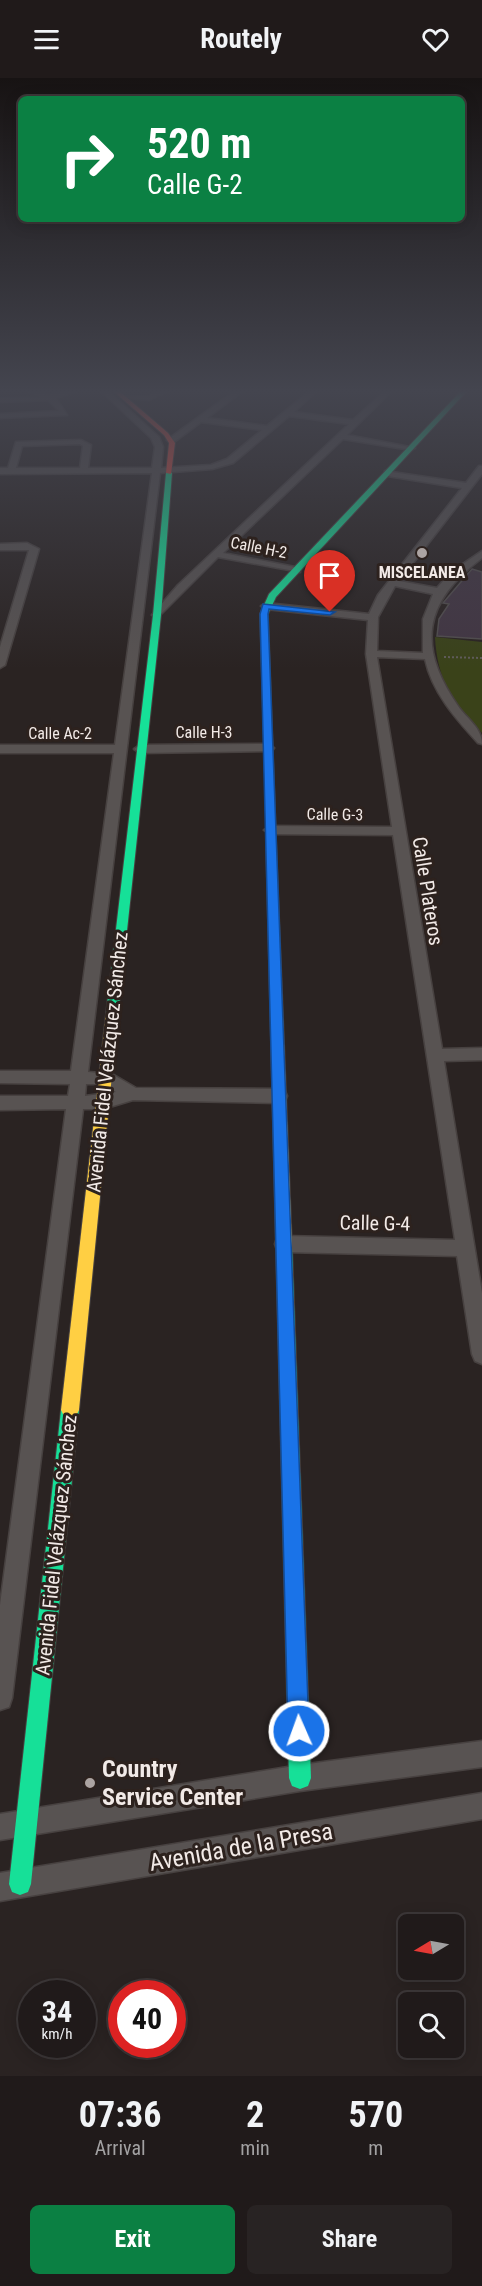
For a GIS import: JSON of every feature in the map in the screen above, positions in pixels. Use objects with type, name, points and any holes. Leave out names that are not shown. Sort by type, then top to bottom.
[{"type":"street","name":"Avenida Fidel Velázquez Sánchez","points":[[0,1698],[126,706],[161,483]]},
{"type":"street","name":"Avenida Fidel Velázquez Sánchez","points":[[10,1886],[27,1822],[140,749],[157,615],[162,483]]},
{"type":"street","points":[[157,615],[291,483]]},
{"type":"street","points":[[300,1778],[268,748],[266,606],[378,483]]},
{"type":"street","points":[[451,483],[468,486]]},
{"type":"street","name":"Calle Plateros","points":[[470,483],[382,597],[373,617],[371,654],[482,1354]]},
{"type":"street","points":[[0,547],[27,546],[34,549],[0,665]]},
{"type":"street","points":[[482,554],[464,566],[440,592],[428,619],[428,656],[438,685],[447,701],[482,740]]},
{"type":"street","name":"Calle H-2","points":[[216,555],[297,570]]},
{"type":"street","points":[[394,583],[440,592]]},
{"type":"street","points":[[266,606],[373,617]]},
{"type":"street","points":[[371,654],[428,656]]},
{"type":"street","points":[[126,706],[145,706]]},
{"type":"street","name":"Calle H-3","points":[[140,749],[268,748]]},
{"type":"street","name":"Calle Ac-2","points":[[0,749],[121,749]]},
{"type":"street","name":"Calle G-3","points":[[271,830],[399,831]]},
{"type":"street","points":[[89,994],[115,994]]},
{"type":"street","points":[[435,1055],[482,1054]]},
{"type":"street","points":[[0,1077],[106,1078],[133,1094]]},
{"type":"street","points":[[0,1103],[104,1102],[133,1094],[279,1096]]},
{"type":"street","name":"Calle G-4","points":[[284,1244],[465,1248]]},
{"type":"street","points":[[49,1312],[81,1312]]},
{"type":"street","points":[[0,1827],[300,1778],[482,1754]]},
{"type":"street","name":"Avenida de la Presa","points":[[10,1886],[482,1806]]},
{"type":"path","points":[[428,656],[482,658]]},
{"type":"green space","points":[[435,637],[482,642],[482,733],[462,712],[448,690],[439,665]]},
{"type":"building","points":[[472,569],[482,572],[482,639],[437,636],[439,619],[449,604],[443,603]]},
{"type":"traffic: fast","points":[[112,1014],[157,615],[168,483]]},
{"type":"traffic: fast","points":[[271,839],[264,614],[272,596],[378,483]]},
{"type":"traffic: fast","points":[[284,1248],[300,1778]]},
{"type":"traffic: fast","points":[[20,1884],[70,1410]]},
{"type":"traffic: slow","points":[[271,839],[284,1248]]},
{"type":"traffic: slow","points":[[70,1410],[112,1014]]},
{"type":"place","name":"MISCELANEA","points":[[422,553]]},
{"type":"place","name":"Country Service Center","points":[[90,1783]]},
{"type":"route","points":[[299,1731],[264,614],[266,606],[330,612]]}]
